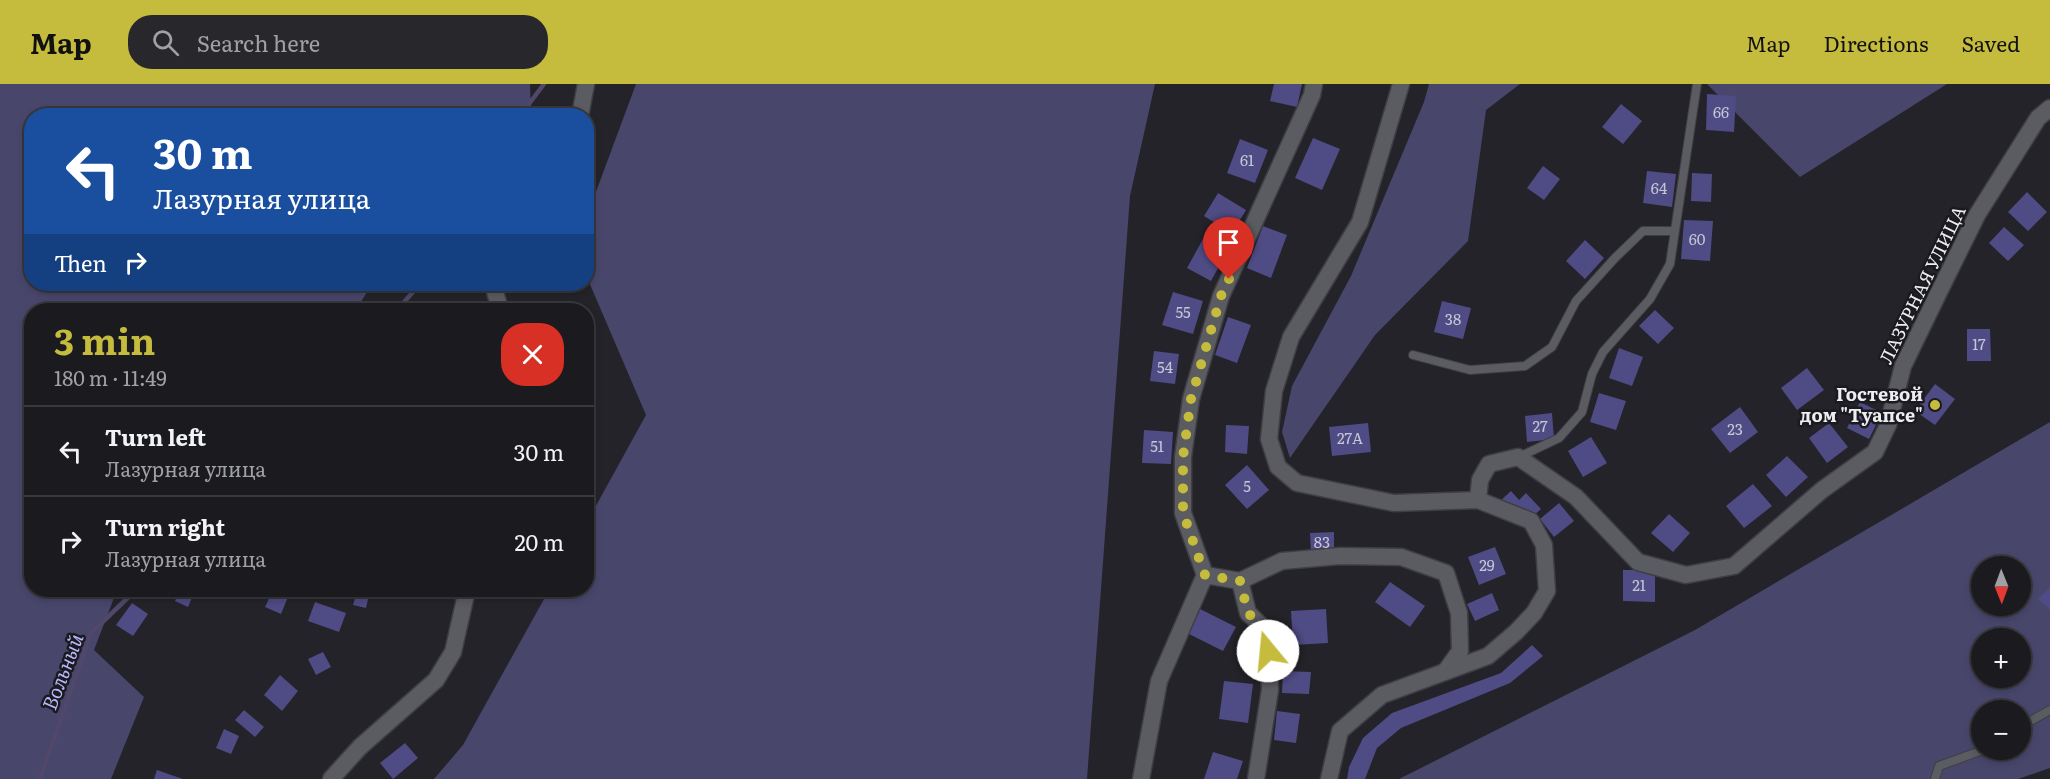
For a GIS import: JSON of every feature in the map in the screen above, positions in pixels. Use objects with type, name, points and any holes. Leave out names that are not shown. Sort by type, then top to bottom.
[{"type":"street","points":[[582,108],[586,84]]},
{"type":"street","points":[[1141,779],[1159,681],[1205,575],[1183,513],[1183,457],[1191,399],[1221,296],[1312,95],[1314,84]]},
{"type":"street","points":[[1329,779],[1340,730],[1382,695],[1488,656],[1534,613],[1547,591],[1545,545],[1531,521],[1478,500],[1394,503],[1297,483],[1278,467],[1269,439],[1274,391],[1291,337],[1360,222],[1401,84]]},
{"type":"street","name":"ЛАЗУРНАЯ УЛИЦА","points":[[1518,457],[1576,497],[1638,562],[1686,575],[1734,566],[1822,490],[1875,452],[1888,425],[1903,366],[1977,215],[2038,118],[2050,108]]},
{"type":"street","points":[[1478,500],[1480,480],[1489,464],[1518,457]]},
{"type":"street","points":[[1205,575],[1240,581],[1282,561],[1340,556],[1401,557],[1446,573],[1459,612],[1460,651],[1445,672]]},
{"type":"street","points":[[1240,581],[1248,613],[1268,632],[1270,690],[1256,779]]},
{"type":"street","points":[[331,779],[360,747],[436,680],[453,652],[465,597]]},
{"type":"lane","points":[[1518,457],[1559,438],[1582,412],[1592,374],[1603,352],[1650,299],[1670,264],[1697,84]]},
{"type":"lane","points":[[1413,355],[1470,370],[1525,366],[1552,347],[1576,302],[1615,258],[1643,231],[1675,231]]},
{"type":"lane","points":[[2031,721],[2050,710]]},
{"type":"lane","points":[[1935,779],[1939,766],[1971,754]]},
{"type":"shaded area","points":[[0,84],[530,84],[531,108],[24,108],[24,291],[368,291],[360,303],[24,303],[24,597],[114,597],[94,650],[144,697],[111,779],[0,779]]},
{"type":"shaded area","points":[[636,84],[1155,84],[1130,196],[1087,779],[434,779],[463,745],[545,597],[594,597],[594,509],[646,415],[593,291],[594,197]]},
{"type":"shaded area","points":[[1429,84],[1520,84],[1486,110],[1468,241],[1375,335],[1290,458],[1282,432],[1292,386],[1351,276],[1424,102]]},
{"type":"shaded area","points":[[1707,84],[1947,84],[1800,177]]},
{"type":"shaded area","points":[[2050,422],[2050,768],[2018,779],[1399,779],[1695,630]]},
{"type":"building","points":[[1274,84],[1302,84],[1297,107],[1270,101]]},
{"type":"building","points":[[1707,94],[1736,96],[1734,132],[1706,130]]},
{"type":"building","points":[[1621,104],[1642,121],[1623,144],[1602,127]]},
{"type":"building","points":[[1313,138],[1340,149],[1322,190],[1295,178]]},
{"type":"building","points":[[1240,139],[1268,150],[1255,183],[1227,173]]},
{"type":"building","points":[[1543,166],[1560,179],[1544,200],[1527,188]]},
{"type":"building","points":[[1647,171],[1676,174],[1672,207],[1643,203]]},
{"type":"building","points":[[1692,173],[1712,174],[1711,202],[1691,201]]},
{"type":"building","points":[[2027,192],[2047,212],[2028,231],[2008,212]]},
{"type":"building","points":[[1218,193],[1246,210],[1232,233],[1204,216]]},
{"type":"building","points":[[1684,220],[1713,221],[1710,261],[1681,259]]},
{"type":"building","points":[[1263,226],[1287,235],[1271,278],[1247,268]]},
{"type":"building","points":[[2004,227],[2024,245],[2008,261],[1989,243]]},
{"type":"building","points":[[1203,239],[1227,252],[1211,281],[1187,268]]},
{"type":"building","points":[[1585,240],[1604,258],[1585,279],[1566,261]]},
{"type":"building","points":[[1173,292],[1203,301],[1193,334],[1162,325]]},
{"type":"building","points":[[1442,301],[1471,308],[1463,339],[1434,332]]},
{"type":"building","points":[[1655,310],[1674,328],[1658,344],[1639,326]]},
{"type":"building","points":[[1228,317],[1251,325],[1237,363],[1215,355]]},
{"type":"building","points":[[1967,329],[1990,329],[1991,361],[1967,361]]},
{"type":"building","points":[[1619,348],[1643,357],[1632,386],[1609,378]]},
{"type":"building","points":[[1154,351],[1179,354],[1175,384],[1150,381]]},
{"type":"building","points":[[1807,368],[1824,390],[1797,410],[1781,388]]},
{"type":"building","name":"Гостевой дом \"Туапсе\"","points":[[1935,384],[1955,399],[1935,425],[1915,411]]},
{"type":"building","points":[[1599,393],[1626,401],[1616,430],[1590,422]]},
{"type":"building","points":[[1860,402],[1882,413],[1869,439],[1847,428]]},
{"type":"building","points":[[1740,407],[1758,432],[1730,453],[1711,429]]},
{"type":"building","points":[[1552,413],[1554,439],[1527,442],[1525,416]]},
{"type":"building","points":[[1368,423],[1371,452],[1332,456],[1329,427]]},
{"type":"building","points":[[1829,423],[1848,447],[1827,463],[1809,438]]},
{"type":"building","points":[[1226,425],[1249,426],[1247,454],[1225,452]]},
{"type":"building","points":[[1144,430],[1173,432],[1171,464],[1142,463]]},
{"type":"building","points":[[1591,437],[1607,463],[1583,477],[1568,451]]},
{"type":"building","points":[[1787,456],[1808,477],[1786,497],[1766,475]]},
{"type":"building","points":[[1247,465],[1269,490],[1247,509],[1225,485]]},
{"type":"building","points":[[1753,484],[1772,506],[1744,528],[1726,506]]},
{"type":"building","points":[[1511,491],[1519,500],[1526,493],[1541,509],[1522,526],[1500,501]]},
{"type":"building","points":[[1559,503],[1574,521],[1554,537],[1540,519]]},
{"type":"building","points":[[1669,514],[1690,533],[1673,552],[1651,533]]},
{"type":"building","points":[[1334,532],[1334,554],[1311,554],[1310,533]]},
{"type":"building","points":[[1495,547],[1506,574],[1479,585],[1468,557]]},
{"type":"building","points":[[1623,570],[1655,570],[1655,602],[1623,601]]},
{"type":"building","points":[[1390,582],[1425,606],[1410,627],[1375,602]]},
{"type":"building","points":[[2050,587],[2050,610],[2038,599]]},
{"type":"building","points":[[1492,593],[1499,610],[1475,621],[1467,604]]},
{"type":"building","points":[[177,597],[192,597],[188,607],[175,601]]},
{"type":"building","points":[[270,597],[288,597],[281,614],[265,607]]},
{"type":"building","points":[[355,597],[369,597],[366,608],[353,605]]},
{"type":"building","points":[[315,602],[346,613],[339,632],[308,621]]},
{"type":"building","points":[[132,603],[148,614],[133,636],[116,625]]},
{"type":"building","points":[[1198,608],[1236,627],[1223,651],[1185,632]]},
{"type":"building","points":[[1326,609],[1328,643],[1293,645],[1291,611]]},
{"type":"building","points":[[1532,645],[1543,656],[1510,683],[1401,728],[1377,748],[1365,779],[1347,779],[1349,767],[1363,738],[1392,713],[1501,673]]},
{"type":"building","points":[[323,652],[331,667],[316,675],[308,659]]},
{"type":"building","points":[[1283,671],[1311,672],[1309,694],[1282,693]]},
{"type":"building","points":[[280,675],[298,691],[282,711],[264,695]]},
{"type":"building","points":[[1224,681],[1253,684],[1248,723],[1219,719]]},
{"type":"building","points":[[244,710],[264,727],[255,737],[235,720]]},
{"type":"building","points":[[1277,711],[1300,714],[1296,743],[1274,740]]},
{"type":"building","points":[[224,729],[239,736],[231,754],[216,748]]},
{"type":"building","points":[[405,743],[418,758],[393,779],[380,763]]},
{"type":"building","points":[[1213,752],[1243,761],[1237,779],[1204,779]]},
{"type":"building","points":[[157,770],[183,779],[154,779]]},
{"type":"waterway","name":"Вольный","points":[[526,108],[544,84]]},
{"type":"waterway","name":"Вольный","points":[[403,303],[414,291]]},
{"type":"waterway","name":"Вольный","points":[[40,779],[91,633],[129,597]]},
{"type":"place","name":"Гостевой дом \"Туапсе\"","points":[[1935,405]]},
{"type":"route","points":[[1229,279],[1221,296],[1191,399],[1183,457],[1183,513],[1205,575],[1240,581],[1248,613],[1268,632],[1268,651]]}]
